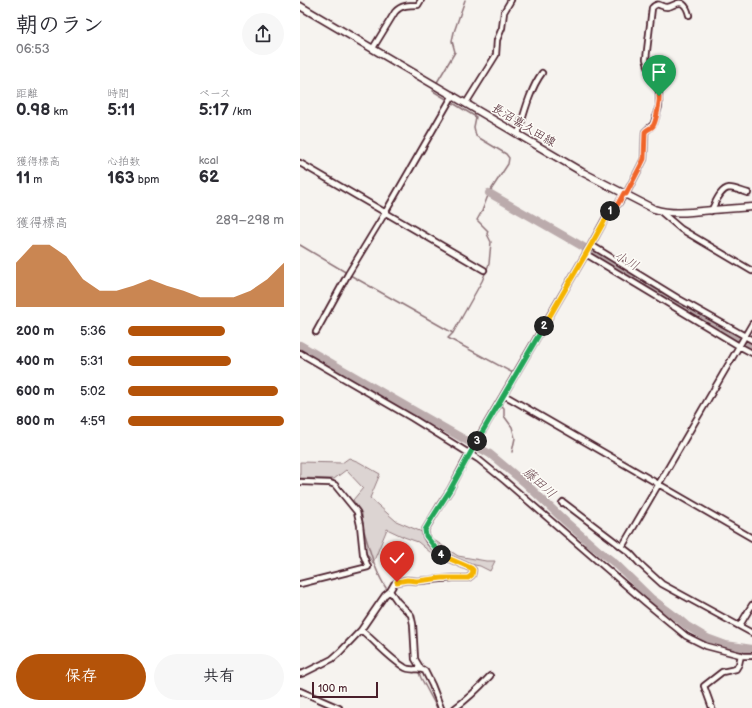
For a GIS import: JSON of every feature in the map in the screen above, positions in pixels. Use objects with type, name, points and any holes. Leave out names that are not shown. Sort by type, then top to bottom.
[{"type":"main road","name":"長沼喜久田線","points":[[300,6],[582,172],[654,209],[672,213],[752,207]]},
{"type":"street","points":[[373,48],[395,12],[401,6],[418,5],[421,0]]},
{"type":"street","points":[[466,103],[496,55],[497,40],[502,28],[504,12],[511,0]]},
{"type":"street","points":[[300,674],[332,659],[340,652],[361,630],[394,584],[400,581],[468,578],[472,575],[473,570],[471,568],[443,556],[436,550],[426,536],[425,530],[450,490],[469,454],[609,212],[618,204],[625,194],[643,162],[645,132],[654,123],[660,101],[659,90],[646,62],[652,8],[657,4],[666,7],[679,2],[684,5],[690,15]]},
{"type":"street","points":[[518,134],[534,87],[542,73]]},
{"type":"street","points":[[316,332],[348,274],[453,95]]},
{"type":"street","points":[[300,163],[484,270]]},
{"type":"street","points":[[711,210],[722,192],[726,189],[731,188],[748,193]]},
{"type":"street","points":[[660,211],[681,229],[752,271]]},
{"type":"street","points":[[591,245],[752,340]]},
{"type":"street","points":[[586,254],[752,353]]},
{"type":"street","points":[[622,547],[752,324]]},
{"type":"street","points":[[300,361],[302,354],[412,418],[478,459],[505,480],[569,537],[686,636],[706,646],[741,655],[752,656]]},
{"type":"street","points":[[504,395],[752,538]]},
{"type":"street","points":[[300,482],[330,483],[342,490],[357,512],[363,554],[368,566],[300,584]]},
{"type":"street","points":[[562,503],[563,502],[630,553],[662,584],[752,633]]},
{"type":"street","points":[[390,591],[397,601],[411,615],[416,658],[421,669],[426,673],[441,708]]},
{"type":"street","points":[[740,626],[752,604]]},
{"type":"street","points":[[361,630],[404,668],[421,669]]},
{"type":"street","points":[[712,708],[704,686],[722,672],[736,669],[741,655]]},
{"type":"street","points":[[455,708],[483,685],[490,676]]},
{"type":"street","points":[[300,691],[339,708]]},
{"type":"shaded area","points":[[349,458],[380,474],[370,498],[396,521],[422,532],[458,556],[486,561],[495,561],[490,571],[480,566],[437,558],[418,542],[387,529],[373,563],[365,551],[362,513],[353,500],[363,488],[346,470],[334,479],[300,478],[300,462],[342,463]]},
{"type":"waterway","points":[[436,84],[455,52],[452,41],[465,0]]},
{"type":"waterway","points":[[434,88],[433,91],[476,117],[474,127],[476,136],[506,154],[509,158],[508,164],[489,193],[477,220],[488,231],[487,234],[491,242],[489,264],[482,281],[453,333],[448,338],[515,374]]},
{"type":"waterway","name":"小川","points":[[489,193],[752,347]]},
{"type":"waterway","points":[[300,245],[347,273]]},
{"type":"waterway","points":[[350,275],[453,333]]},
{"type":"waterway","name":"藤田川","points":[[300,345],[490,454],[526,484],[599,551],[616,564],[652,599],[687,626],[707,638],[726,645],[752,649]]},
{"type":"waterway","points":[[500,404],[504,408],[504,416],[512,427],[515,438],[512,452]]},
{"type":"waterway","points":[[300,479],[308,480]]},
{"type":"waterway","points":[[361,521],[375,566],[388,591]]},
{"type":"waterway","points":[[411,627],[412,643]]},
{"type":"waterway","points":[[416,665],[421,678],[437,708]]},
{"type":"route","points":[[397,582],[442,578],[468,578],[472,575],[473,570],[471,568],[443,556],[436,550],[426,536],[425,530],[450,490],[469,454],[609,212],[618,204],[624,193],[626,194],[632,184],[644,159],[645,132],[654,123],[660,101],[659,96]]}]
